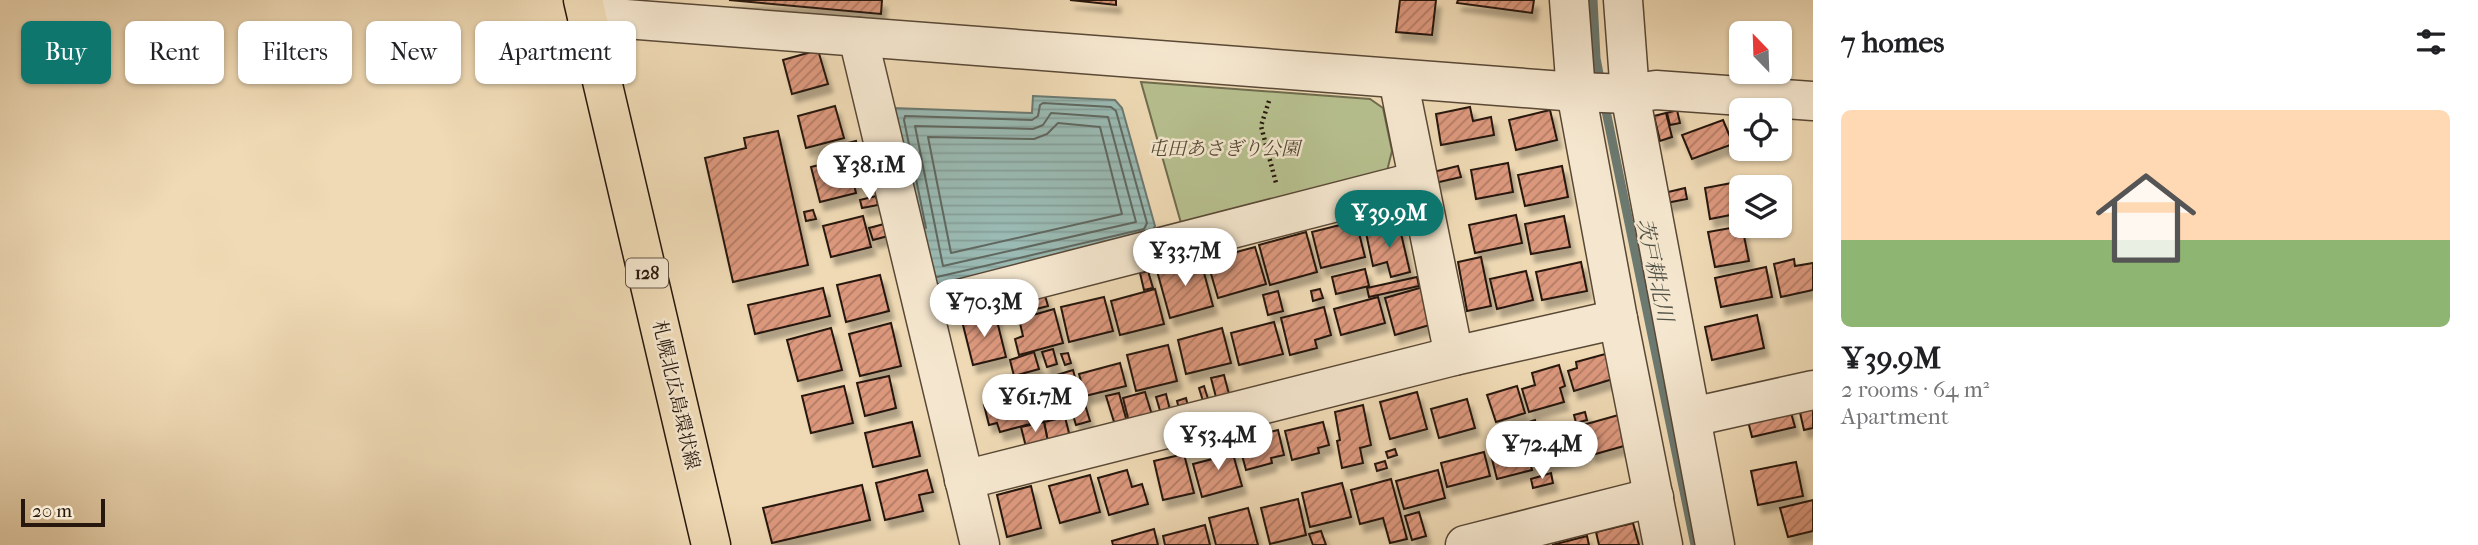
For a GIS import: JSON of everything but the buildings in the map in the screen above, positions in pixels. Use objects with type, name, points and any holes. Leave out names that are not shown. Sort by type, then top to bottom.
[{"type":"main road","name":"札幌北広島環状線","points":[[585,8],[712,545]]},
{"type":"street","points":[[1569,0],[1603,93],[1692,417],[1715,545]]},
{"type":"street","points":[[1623,0],[1603,93],[1618,319],[1663,545]]},
{"type":"street","points":[[585,8],[858,37],[1603,93],[1656,90],[1812,105]]},
{"type":"street","points":[[858,37],[980,545]]},
{"type":"street","points":[[1398,79],[1454,356]]},
{"type":"street","points":[[924,308],[1418,181]]},
{"type":"street","points":[[964,480],[1454,356],[1618,319]]},
{"type":"street","points":[[1692,417],[1813,390]]},
{"type":"street","points":[[1465,545],[1654,497]]},
{"type":"path","points":[[1272,93],[1261,126],[1277,188]]},
{"type":"green space","name":"屯田あさぎり公園","points":[[1141,82],[1370,99],[1383,108],[1392,151],[1387,171],[1181,223]]},
{"type":"water","points":[[1033,96],[1115,100],[1122,108],[1155,226],[1148,236],[935,285],[894,108],[1032,113]]},
{"type":"waterway","name":"茨戸耕北川","points":[[1593,0],[1596,58],[1601,84]]},
{"type":"waterway","name":"茨戸耕北川","points":[[1604,101],[1695,545]]}]
